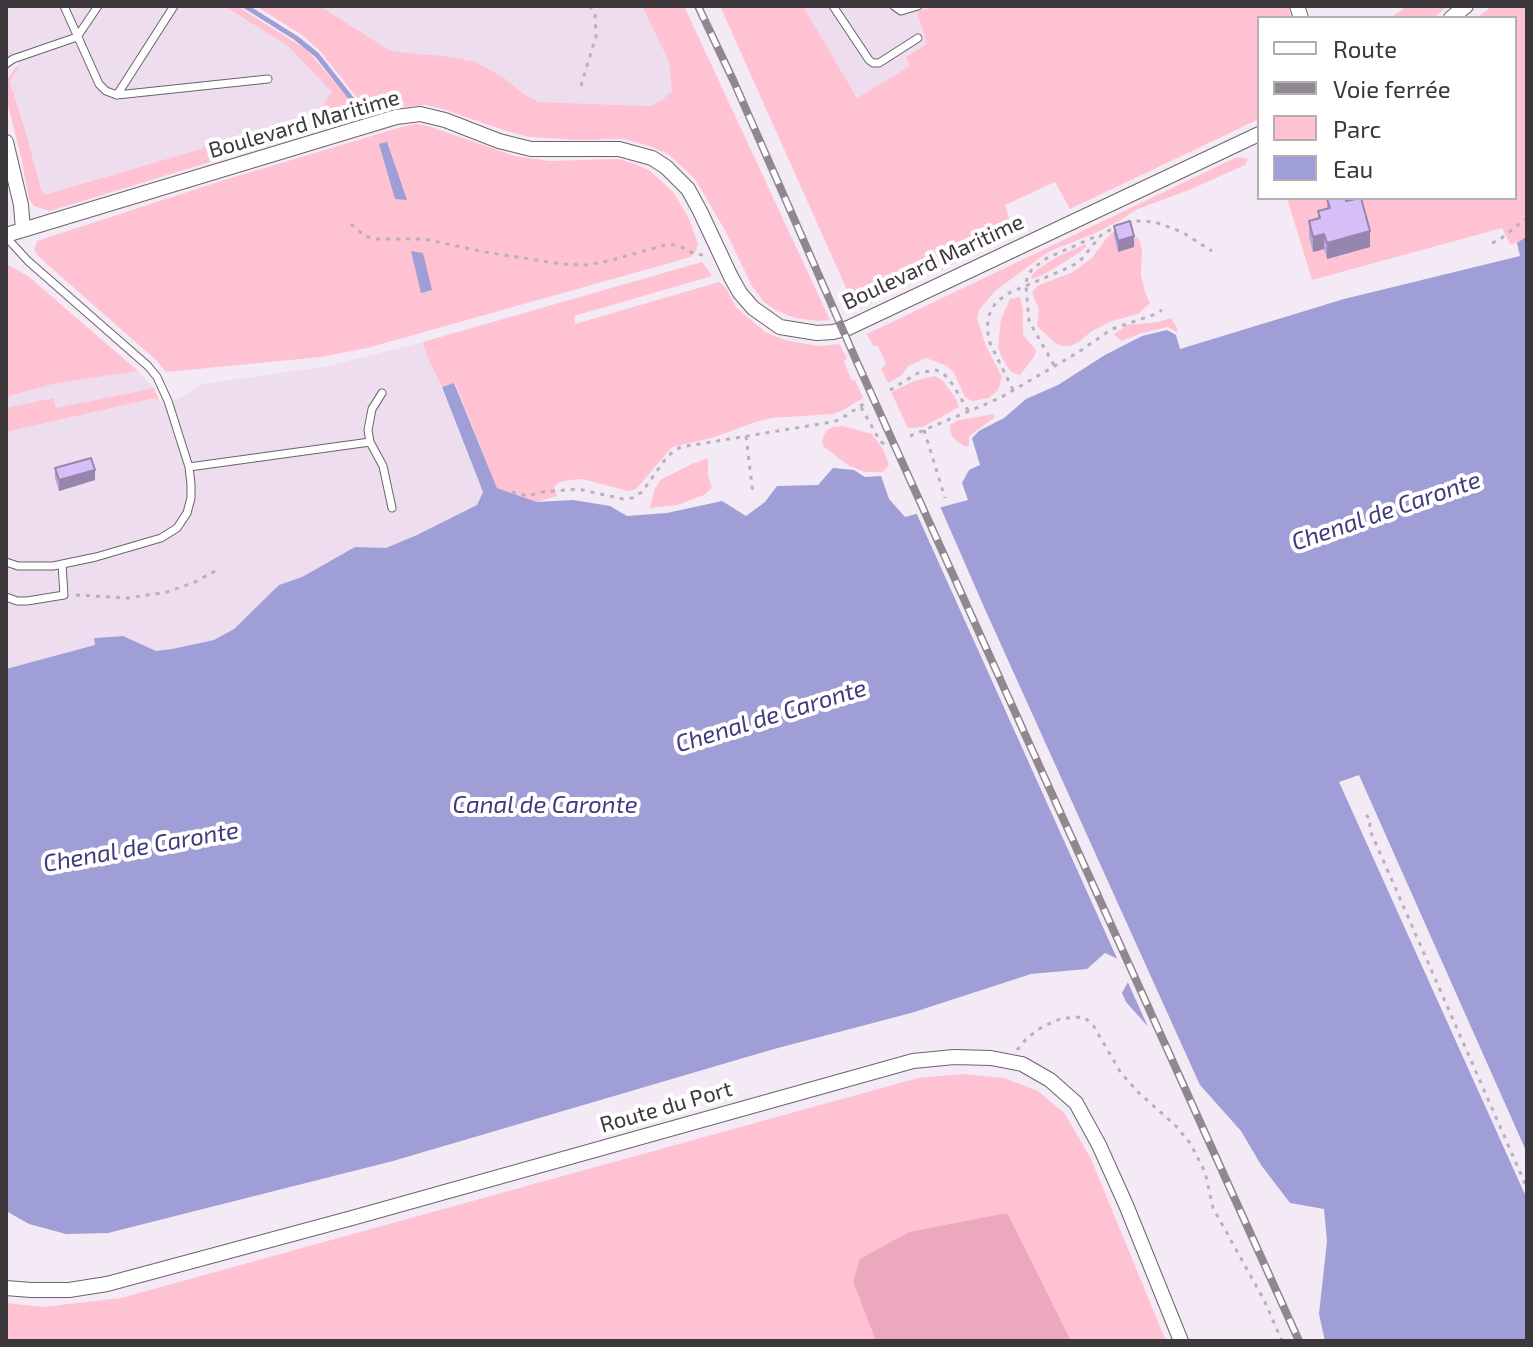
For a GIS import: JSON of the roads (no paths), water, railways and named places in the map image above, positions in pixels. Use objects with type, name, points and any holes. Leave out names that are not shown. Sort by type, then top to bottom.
[{"type":"street","name":"Boulevard Maritime","points":[[6,236],[396,117],[420,114],[531,149],[619,149],[652,158],[688,189],[740,293],[753,308],[780,327],[817,333],[833,332],[857,324],[1257,134]]},
{"type":"street","points":[[6,142],[21,205],[23,230]]},
{"type":"street","name":"Route du Port","points":[[6,1288],[69,1290],[107,1284],[913,1061],[954,1057],[991,1058],[1022,1064],[1050,1080],[1076,1103],[1126,1205],[1181,1341]]},
{"type":"lane","points":[[64,6],[99,84],[117,95],[268,79]]},
{"type":"lane","points":[[6,64],[77,37],[98,6]]},
{"type":"lane","points":[[117,95],[174,6]]},
{"type":"lane","points":[[833,6],[873,63],[879,63],[918,38]]},
{"type":"lane","points":[[894,6],[901,11],[918,6]]},
{"type":"lane","points":[[6,236],[28,261],[152,371],[160,382],[189,467],[191,498],[187,513],[177,528],[161,538],[62,564],[38,567],[6,562]]},
{"type":"lane","points":[[382,393],[369,420],[370,442],[383,466],[392,508]]},
{"type":"lane","points":[[189,467],[370,442]]},
{"type":"lane","points":[[6,609],[7,598],[27,601],[64,595],[62,564]]},
{"type":"water","points":[[387,142],[407,200],[395,199],[379,144]]},
{"type":"water","name":"Canal de Caronte","points":[[1527,236],[1527,1153],[1359,775],[1339,782],[1527,1199],[1527,1341],[1325,1341],[1319,1314],[1327,1241],[1324,1209],[1290,1203],[1261,1165],[1241,1131],[1126,1002],[1122,993],[1133,973],[1120,960],[1105,953],[1087,969],[1031,974],[911,1013],[774,1049],[393,1161],[108,1233],[66,1234],[29,1224],[6,1211],[6,669],[95,645],[94,638],[123,636],[156,651],[214,640],[234,629],[279,585],[302,577],[355,547],[386,548],[477,505],[483,492],[442,387],[454,383],[497,488],[537,502],[573,500],[610,506],[627,516],[667,513],[722,501],[746,516],[765,502],[777,486],[818,485],[833,468],[854,470],[865,477],[881,476],[889,499],[905,517],[968,500],[962,483],[969,470],[980,465],[972,438],[979,431],[1004,418],[1026,399],[1058,385],[1142,336],[1167,330],[1176,335],[1180,349],[1344,299],[1520,256],[1517,243]]},
{"type":"water","points":[[411,251],[423,253],[432,290],[421,293]]},
{"type":"waterway","points":[[245,6],[317,55],[358,107]]},
{"type":"railway","points":[[698,6],[1299,1341]]},
{"type":"water label","name":"Chenal de Caronte","points":[[1386,511]]},
{"type":"water label","name":"Chenal de Caronte","points":[[771,716]]},
{"type":"water label","name":"Chenal de Caronte","points":[[141,847]]}]
